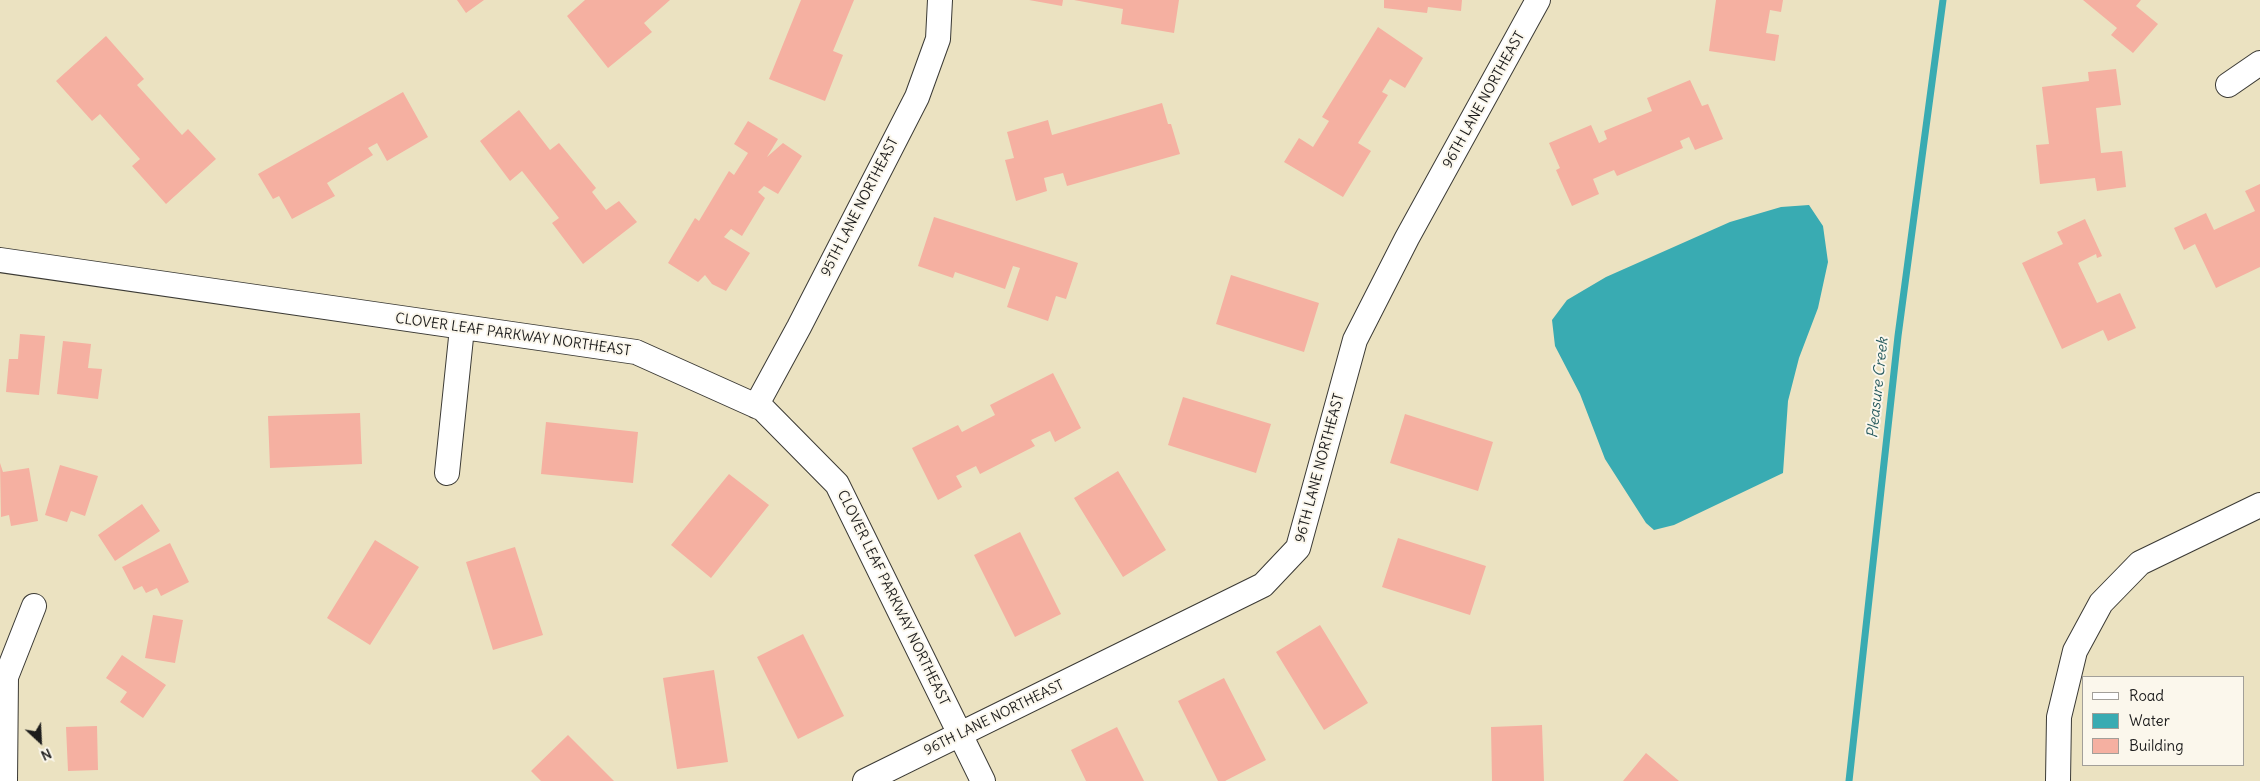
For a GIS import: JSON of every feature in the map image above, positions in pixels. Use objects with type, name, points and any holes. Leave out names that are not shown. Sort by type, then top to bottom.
[{"type":"street","name":"95TH LANE NORTHEAST","points":[[756,406],[799,327],[917,97],[938,38],[940,0]]},
{"type":"street","name":"96TH LANE NORTHEAST","points":[[865,781],[1263,585],[1298,548],[1355,340],[1407,238],[1538,0]]},
{"type":"street","points":[[2228,85],[2260,63]]},
{"type":"street","name":"CLOVER LEAF PARKWAY NORTHEAST","points":[[0,260],[636,352],[763,409],[837,484],[982,781]]},
{"type":"street","points":[[447,473],[462,328]]},
{"type":"street","points":[[2058,781],[2059,717],[2061,707],[2075,650],[2101,602],[2140,564],[2260,505]]},
{"type":"street","points":[[5,781],[6,677],[34,606]]},
{"type":"water","points":[[1809,205],[1823,226],[1828,262],[1818,308],[1799,358],[1788,401],[1783,473],[1674,525],[1654,530],[1646,523],[1605,459],[1580,394],[1555,346],[1552,320],[1567,300],[1606,277],[1730,222],[1781,207]]},
{"type":"building","points":[[457,0],[484,0],[466,13]]},
{"type":"building","points":[[585,0],[670,0],[644,23],[652,32],[608,68],[567,16]]},
{"type":"building","points":[[801,0],[854,0],[833,51],[843,55],[825,101],[769,79]]},
{"type":"building","points":[[1029,0],[1063,0],[1062,6]]},
{"type":"building","points":[[1074,0],[1179,0],[1174,33],[1121,24],[1123,9]]},
{"type":"building","points":[[1384,0],[1462,0],[1461,11],[1428,7],[1427,13],[1384,8]]},
{"type":"building","points":[[1716,0],[1783,0],[1781,12],[1770,10],[1766,33],[1779,35],[1775,61],[1709,51]]},
{"type":"building","points":[[2083,0],[2141,0],[2136,6],[2158,24],[2133,53],[2111,35],[2117,28]]},
{"type":"building","points":[[1378,27],[1423,58],[1405,88],[1390,79],[1382,92],[1388,95],[1358,143],[1371,151],[1343,197],[1284,162],[1299,138],[1313,147],[1329,121],[1322,117]]},
{"type":"building","points":[[106,36],[144,79],[137,85],[182,135],[188,129],[216,159],[166,204],[132,166],[140,159],[100,114],[92,121],[56,81]]},
{"type":"building","points":[[2116,69],[2121,105],[2096,108],[2101,153],[2122,151],[2126,187],[2097,191],[2095,178],[2040,184],[2036,145],[2049,144],[2042,87],[2089,81],[2088,72]]},
{"type":"building","points":[[1690,80],[1702,106],[1708,104],[1723,139],[1695,150],[1689,137],[1680,141],[1683,148],[1617,176],[1614,170],[1593,179],[1599,194],[1572,206],[1556,170],[1560,168],[1549,143],[1591,125],[1599,143],[1607,139],[1604,131],[1652,111],[1647,98]]},
{"type":"building","points":[[403,92],[428,137],[387,161],[377,143],[368,148],[373,155],[327,183],[335,196],[292,219],[279,196],[273,199],[258,174]]},
{"type":"building","points":[[1162,103],[1180,154],[1067,186],[1063,173],[1044,178],[1047,191],[1016,201],[1005,160],[1014,158],[1007,132],[1048,120],[1052,135]]},
{"type":"building","points":[[519,110],[550,150],[559,143],[596,188],[592,192],[606,210],[619,201],[637,222],[583,264],[552,223],[559,218],[522,171],[510,181],[480,141]]},
{"type":"building","points":[[748,121],[778,139],[767,157],[783,143],[802,156],[778,194],[764,186],[758,192],[765,198],[742,236],[731,229],[724,237],[750,253],[726,291],[712,284],[705,275],[698,282],[668,263],[695,218],[699,221],[729,171],[734,175],[748,153],[734,144]]},
{"type":"building","points":[[2260,184],[2260,267],[2216,288],[2195,244],[2184,250],[2174,228],[2206,213],[2214,230],[2255,211],[2245,191]]},
{"type":"building","points":[[934,217],[1078,263],[1066,299],[1056,296],[1048,321],[1007,307],[1020,268],[1013,266],[1005,289],[955,272],[953,278],[918,266]]},
{"type":"building","points":[[2085,219],[2102,256],[2097,258],[2096,254],[2078,263],[2097,303],[2120,293],[2136,328],[2108,341],[2103,330],[2062,349],[2022,263],[2063,244],[2057,232]]},
{"type":"building","points":[[1231,275],[1319,303],[1304,352],[1216,324]]},
{"type":"building","points":[[20,334],[45,336],[39,395],[6,392],[9,359],[18,359]]},
{"type":"building","points":[[63,341],[91,344],[88,368],[102,369],[98,399],[57,394]]},
{"type":"building","points":[[1053,373],[1081,428],[1055,442],[1050,431],[1031,440],[1035,446],[980,474],[976,466],[956,476],[962,487],[938,500],[912,448],[958,425],[962,432],[995,415],[990,405]]},
{"type":"building","points":[[1183,397],[1271,424],[1256,473],[1168,445]]},
{"type":"building","points":[[360,413],[362,464],[270,468],[268,416]]},
{"type":"building","points":[[1405,414],[1493,442],[1478,491],[1390,463]]},
{"type":"building","points":[[546,422],[638,432],[633,483],[541,474]]},
{"type":"building","points":[[0,463],[3,472],[29,468],[38,521],[11,526],[9,515],[1,517]]},
{"type":"building","points":[[60,465],[98,476],[85,516],[71,511],[67,522],[45,515]]},
{"type":"building","points":[[1118,471],[1166,550],[1123,577],[1074,498]]},
{"type":"building","points":[[729,474],[769,505],[711,578],[671,545]]},
{"type":"building","points":[[142,504],[160,531],[115,561],[98,535]]},
{"type":"building","points":[[1020,532],[1061,614],[1015,637],[974,555]]},
{"type":"building","points":[[1398,538],[1486,566],[1470,615],[1382,587]]},
{"type":"building","points":[[375,540],[419,567],[370,645],[327,618]]},
{"type":"building","points":[[170,543],[189,582],[161,596],[157,588],[146,593],[142,586],[134,590],[122,567]]},
{"type":"building","points":[[515,547],[543,635],[493,650],[466,562]]},
{"type":"building","points":[[153,615],[183,620],[175,663],[145,658]]},
{"type":"building","points":[[1320,625],[1368,703],[1324,730],[1276,652]]},
{"type":"building","points":[[803,634],[844,716],[798,739],[757,657]]},
{"type":"building","points":[[122,655],[166,685],[143,718],[120,702],[127,692],[106,678]]},
{"type":"building","points":[[714,670],[728,762],[677,769],[663,678]]},
{"type":"building","points":[[1224,678],[1266,760],[1225,781],[1218,781],[1178,701]]},
{"type":"building","points":[[1542,725],[1544,781],[1492,781],[1491,727]]},
{"type":"building","points":[[97,726],[98,770],[68,771],[66,727]]},
{"type":"building","points":[[1117,727],[1144,781],[1086,781],[1071,750]]},
{"type":"building","points":[[568,735],[614,781],[541,781],[531,771]]},
{"type":"building","points":[[1646,753],[1679,781],[1623,781]]},
{"type":"waterway","name":"Pleasure Creek","points":[[1849,781],[1898,336],[1943,0]]}]
